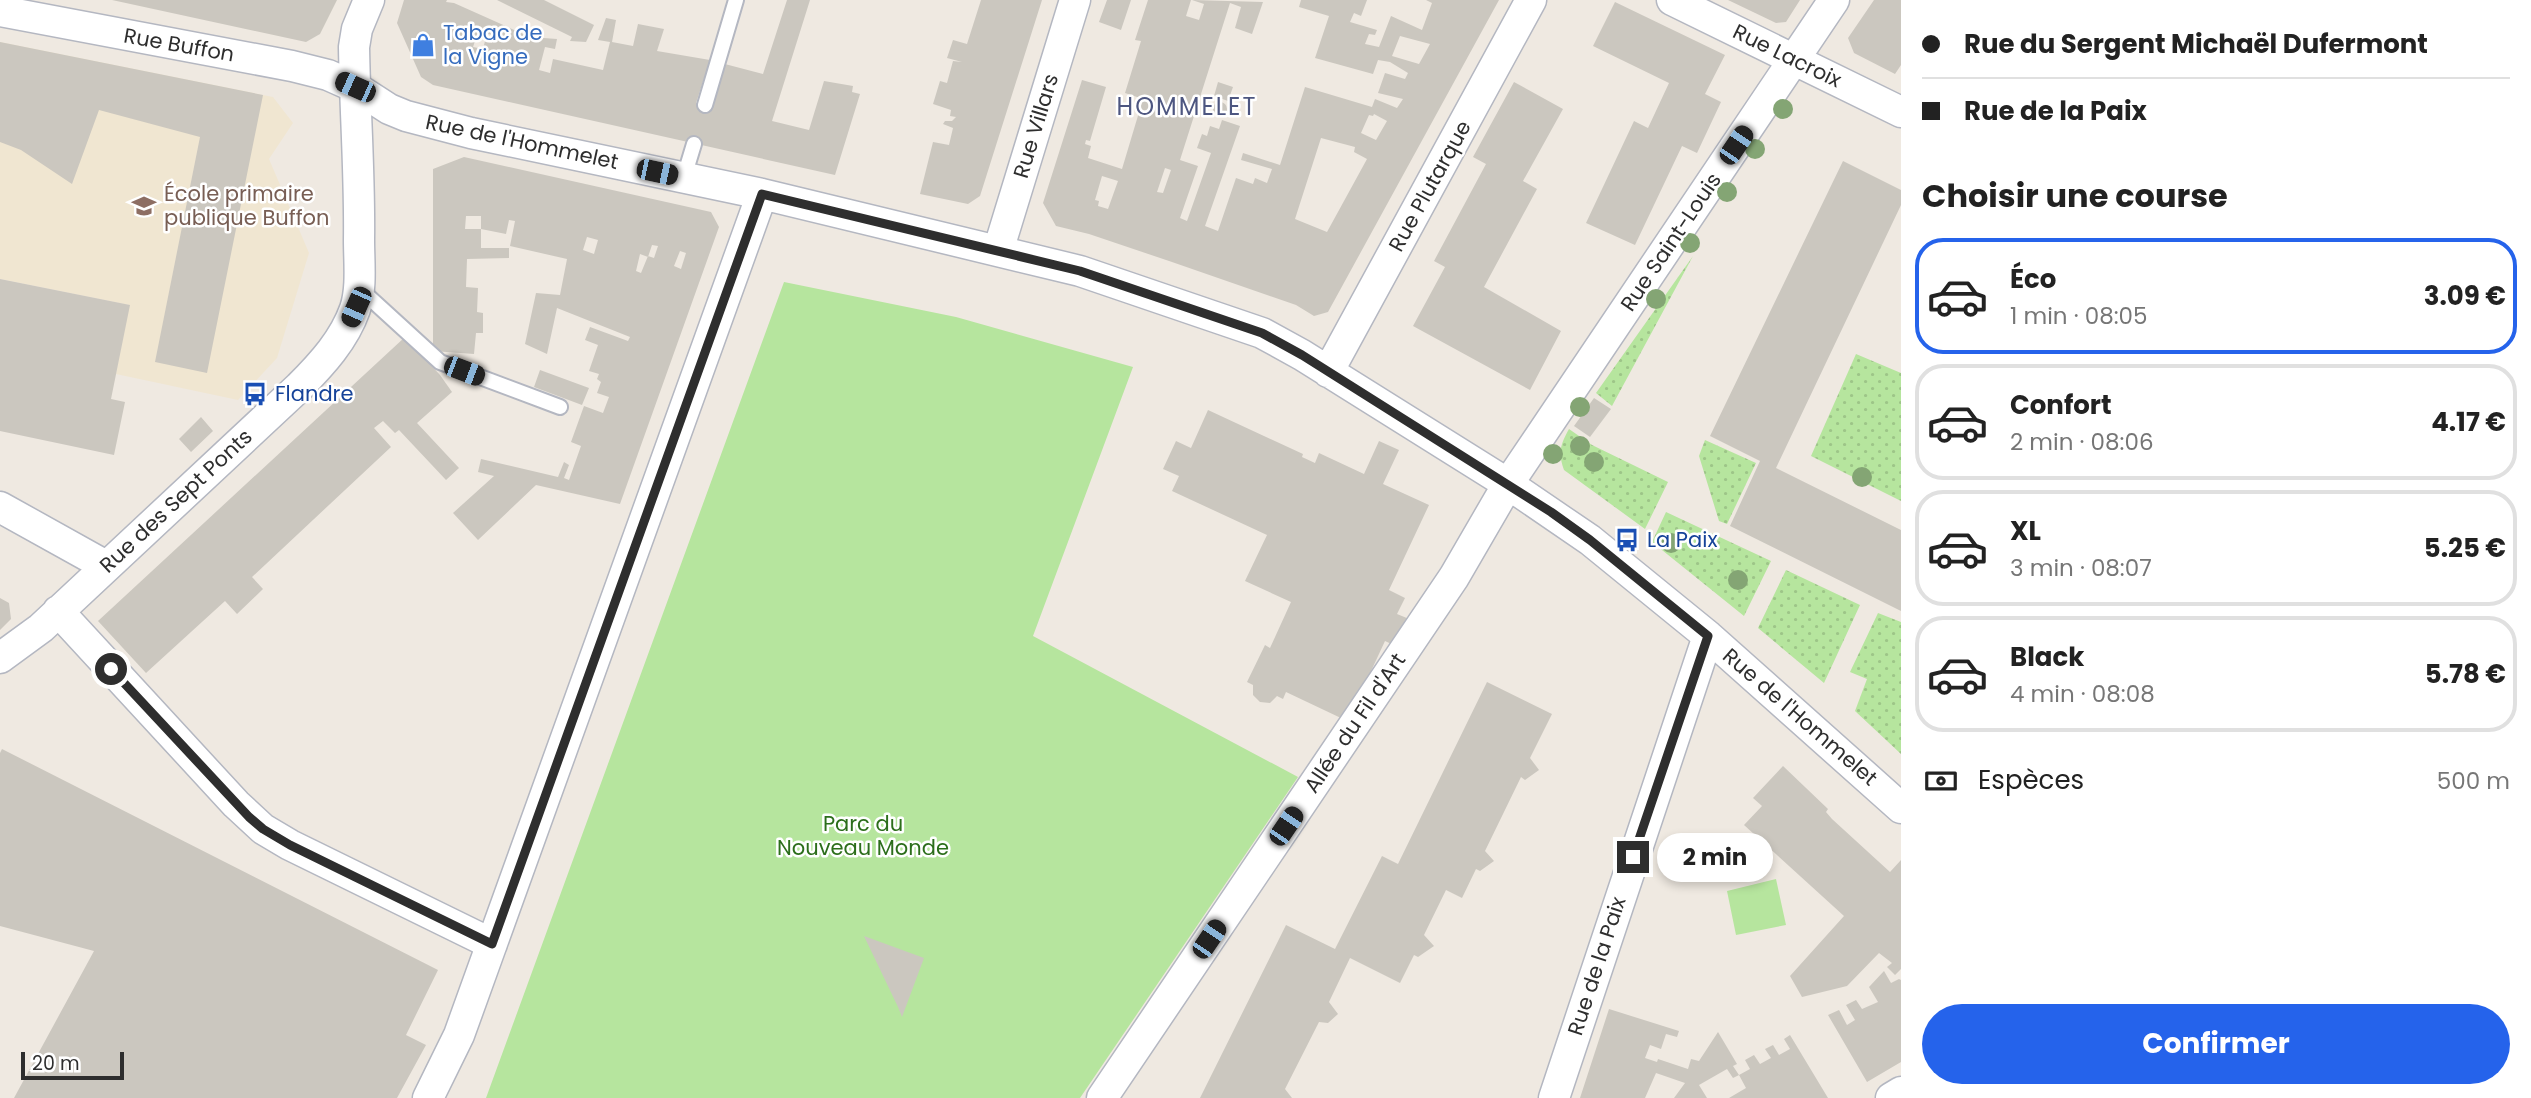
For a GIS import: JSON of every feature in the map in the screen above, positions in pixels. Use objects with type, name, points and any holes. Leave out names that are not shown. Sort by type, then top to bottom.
[{"type":"street","name":"Rue des Sept Ponts","points":[[0,658],[41,628],[323,362],[348,326],[356,307],[359,288],[360,176],[354,47],[357,29],[369,0]]},
{"type":"street","name":"Rue Villars","points":[[998,251],[1075,0]]},
{"type":"street","name":"Rue Plutarque","points":[[1328,372],[1531,0]]},
{"type":"street","name":"Rue Lacroix","points":[[1672,0],[1901,112]]},
{"type":"street","name":"Rue Saint-Louis","points":[[1507,484],[1834,0]]},
{"type":"street","name":"Rue Buffon","points":[[14,9],[292,66],[328,75],[355,87]]},
{"type":"street","name":"Rue de l'Hommelet","points":[[355,87],[389,109],[406,116],[471,133],[762,194],[1106,278],[1279,341],[1507,484],[1590,540],[1708,636],[1901,808]]},
{"type":"street","points":[[428,1098],[459,1035],[762,194]]},
{"type":"street","name":"Allée du Fil d'Art","points":[[1102,1098],[1454,577],[1507,484]]},
{"type":"street","points":[[0,507],[106,566]]},
{"type":"street","points":[[58,611],[236,804],[263,829],[290,845],[492,944]]},
{"type":"street","name":"Rue de la Paix","points":[[1554,1098],[1708,636]]},
{"type":"street","points":[[1891,1098],[1901,1092]]},
{"type":"lane","points":[[705,105],[736,0]]},
{"type":"lane","points":[[684,177],[694,144]]},
{"type":"lane","points":[[359,288],[440,362],[559,407]]},
{"type":"shaded area","name":"École primaire publique Buffon","points":[[0,42],[273,97],[293,123],[269,159],[309,253],[277,358],[238,400],[116,374],[129,305],[0,279]]},
{"type":"green space","points":[[1693,256],[1612,406],[1596,393]]},
{"type":"green space","name":"Parc du Nouveau Monde","points":[[784,282],[956,317],[1133,367],[1033,636],[1298,777],[1080,1098],[486,1098]]},
{"type":"green space","points":[[1856,354],[1901,373],[1901,501],[1811,456]]},
{"type":"green space","points":[[1569,429],[1592,445],[1668,482],[1645,529],[1564,470],[1561,449]]},
{"type":"green space","points":[[1705,440],[1756,463],[1727,524],[1719,521],[1699,456]]},
{"type":"green space","points":[[1666,512],[1771,561],[1744,616],[1652,542]]},
{"type":"green space","points":[[1786,570],[1860,605],[1824,683],[1758,628]]},
{"type":"green space","points":[[1878,613],[1901,622],[1901,754],[1855,711],[1867,679],[1850,672]]},
{"type":"green space","points":[[1776,879],[1786,925],[1736,935],[1727,891]]},
{"type":"building","points":[[112,0],[337,0],[320,34],[306,42]]},
{"type":"building","points":[[404,0],[447,0],[446,2],[454,3],[530,37],[557,39],[555,49],[545,47],[539,70],[550,73],[553,59],[603,70],[610,42],[598,40],[606,18],[616,20],[612,42],[633,46],[638,24],[664,29],[657,51],[710,60],[696,103],[708,105],[721,63],[763,74],[787,0],[810,0],[772,121],[809,130],[824,81],[853,86],[852,92],[860,94],[835,175],[433,85],[421,77],[397,23]],"holes":[[[478,32],[493,35],[492,43],[485,41],[483,49],[473,47]]]},
{"type":"building","points":[[497,0],[544,0],[594,25],[586,42],[570,41],[572,37]]},
{"type":"building","points":[[981,0],[1042,0],[980,196],[968,204],[920,194],[933,142],[949,145],[953,128],[943,124],[956,117],[950,116],[951,110],[933,104],[940,81],[947,83],[953,61],[962,62],[947,58],[953,40],[967,44]]},
{"type":"building","points":[[1107,0],[1131,0],[1121,30],[1099,22]]},
{"type":"building","points":[[1148,0],[1191,0],[1186,16],[1199,20],[1204,4],[1192,0],[1263,2],[1252,34],[1235,28],[1241,7],[1230,3],[1180,160],[1198,166],[1180,218],[1187,221],[1211,153],[1197,148],[1202,134],[1207,136],[1210,126],[1219,129],[1222,120],[1240,126],[1205,226],[1218,231],[1236,178],[1253,184],[1255,178],[1267,183],[1272,169],[1241,160],[1243,153],[1280,165],[1305,87],[1372,107],[1375,99],[1397,108],[1403,99],[1378,93],[1385,73],[1405,79],[1408,73],[1390,62],[1378,60],[1373,74],[1315,58],[1329,16],[1299,7],[1301,0],[1367,0],[1361,16],[1354,13],[1350,22],[1377,30],[1375,35],[1369,34],[1365,44],[1379,47],[1391,16],[1422,30],[1432,3],[1426,0],[1499,0],[1328,312],[1314,316],[1296,305],[1089,234],[1056,226],[1043,203],[1082,80],[1106,87],[1090,141],[1086,140],[1085,144],[1091,146],[1088,158],[1122,169],[1143,99],[1125,93],[1141,41],[1135,40]],"holes":[[[1400,36],[1430,44],[1419,64],[1392,56]],[[1374,114],[1387,121],[1376,140],[1361,133],[1369,115]],[[1321,138],[1355,147],[1354,152],[1367,159],[1327,232],[1295,219]],[[1165,168],[1171,170],[1163,193],[1157,192]],[[1102,176],[1118,181],[1108,209],[1098,206],[1099,201],[1095,200]]]},
{"type":"building","points":[[1728,0],[1800,0],[1786,22],[1776,23]]},
{"type":"building","points":[[1874,0],[1901,0],[1901,65],[1895,74],[1854,53],[1848,38]]},
{"type":"building","points":[[1615,2],[1725,55],[1705,94],[1721,102],[1697,153],[1682,146],[1635,245],[1586,223],[1634,121],[1648,128],[1669,83],[1593,46]]},
{"type":"building","points":[[0,42],[263,95],[207,373],[155,362],[200,137],[99,110],[72,184],[21,150],[0,142]]},
{"type":"building","points":[[1218,82],[1233,87],[1228,101],[1214,96]]},
{"type":"building","points":[[1514,82],[1563,109],[1523,181],[1537,189],[1484,287],[1561,331],[1530,390],[1413,326],[1445,267],[1434,261],[1486,164],[1473,157]]},
{"type":"building","points":[[1220,102],[1225,104],[1225,114],[1220,116],[1215,114],[1213,109],[1215,104]]},
{"type":"building","points":[[464,157],[711,212],[719,227],[620,504],[536,485],[478,540],[453,513],[494,476],[478,472],[481,459],[558,477],[564,462],[569,465],[564,478],[569,480],[581,446],[571,442],[584,406],[603,413],[609,397],[597,393],[601,382],[597,379],[599,374],[589,371],[598,345],[585,340],[590,327],[628,341],[630,337],[557,308],[547,354],[525,344],[536,293],[560,295],[567,259],[510,246],[515,221],[509,220],[506,234],[481,229],[481,248],[509,248],[509,258],[467,259],[466,287],[478,288],[477,312],[483,313],[483,333],[476,333],[474,354],[433,351],[433,169]],"holes":[[[466,216],[481,216],[481,229],[465,229]],[[587,237],[598,240],[594,254],[583,250]],[[652,245],[658,246],[654,258],[648,256]],[[680,251],[686,253],[681,269],[674,266]],[[640,254],[648,257],[641,273],[636,271]]]},
{"type":"building","points":[[1843,161],[1901,190],[1901,205],[1776,468],[1901,530],[1901,611],[1730,526],[1760,461],[1710,436]]},
{"type":"building","points":[[0,279],[130,305],[111,399],[125,402],[114,455],[0,431]]},
{"type":"building","points":[[405,337],[452,392],[417,423],[459,468],[446,480],[399,430],[395,433],[383,421],[374,428],[391,447],[252,577],[263,589],[237,614],[225,601],[146,673],[98,621]]},
{"type":"building","points":[[540,370],[589,388],[582,405],[534,387]]},
{"type":"building","points":[[1594,398],[1611,409],[1590,437],[1574,426]]},
{"type":"building","points":[[1208,410],[1303,454],[1302,457],[1315,463],[1319,453],[1364,474],[1379,441],[1399,450],[1383,484],[1429,505],[1389,590],[1405,598],[1397,614],[1414,621],[1400,648],[1385,641],[1365,684],[1343,719],[1286,692],[1283,699],[1277,696],[1270,703],[1260,702],[1253,695],[1253,685],[1247,682],[1265,645],[1270,648],[1291,602],[1245,581],[1267,535],[1172,491],[1179,476],[1163,469],[1176,441],[1191,448]]},
{"type":"building","points":[[201,417],[213,431],[191,452],[179,439]]},
{"type":"building","points":[[0,598],[9,603],[11,619],[0,630]]},
{"type":"building","points":[[1487,682],[1552,714],[1530,758],[1539,770],[1525,780],[1521,777],[1485,851],[1494,861],[1480,871],[1476,869],[1462,898],[1446,890],[1424,935],[1434,946],[1418,957],[1414,955],[1400,983],[1350,958],[1329,1002],[1338,1014],[1328,1023],[1319,1022],[1285,1089],[1292,1098],[1200,1098],[1286,925],[1335,949],[1382,856],[1398,864]]},
{"type":"building","points":[[2,749],[438,970],[406,1035],[426,1045],[397,1098],[14,1098],[94,951],[0,926]]},
{"type":"building","points":[[1783,766],[1828,809],[1826,812],[1832,819],[1890,872],[1901,860],[1901,969],[1895,975],[1887,967],[1892,963],[1879,953],[1847,986],[1802,997],[1790,976],[1844,916],[1744,825],[1762,806],[1753,798]]},
{"type":"building","points":[[864,936],[924,958],[902,1017],[898,1007]]},
{"type":"building","points":[[1884,971],[1891,983],[1901,980],[1901,1062],[1867,1082],[1828,1015],[1839,1010],[1847,1025],[1855,1020],[1846,1005],[1856,1000],[1862,1009],[1878,1002],[1869,987]]},
{"type":"building","points":[[1609,1009],[1679,1031],[1677,1037],[1666,1034],[1661,1049],[1650,1045],[1645,1058],[1657,1062],[1658,1059],[1688,1069],[1691,1059],[1699,1061],[1718,1032],[1737,1064],[1733,1066],[1739,1075],[1733,1078],[1727,1069],[1699,1085],[1707,1098],[1674,1098],[1685,1083],[1656,1073],[1645,1098],[1580,1098]]},
{"type":"building","points":[[1790,1035],[1828,1098],[1729,1098],[1746,1088],[1739,1075],[1750,1069],[1745,1060],[1754,1055],[1760,1064],[1771,1058],[1765,1049],[1773,1045],[1779,1055],[1790,1049],[1784,1039]]},
{"type":"place","name":"Tabac de la Vigne","points":[[423,45]]},
{"type":"place","name":"École primaire publique Buffon","points":[[144,206]]},
{"type":"place","name":"Flandre","points":[[255,394]]},
{"type":"place","name":"La Paix","points":[[1627,540]]},
{"type":"district","name":"HOMMELET","points":[[1187,107]]},
{"type":"route","points":[[111,669],[236,804],[263,829],[290,845],[492,944],[762,194],[1106,278],[1262,333],[1302,355],[1507,484],[1590,540],[1708,636],[1633,857]]}]
